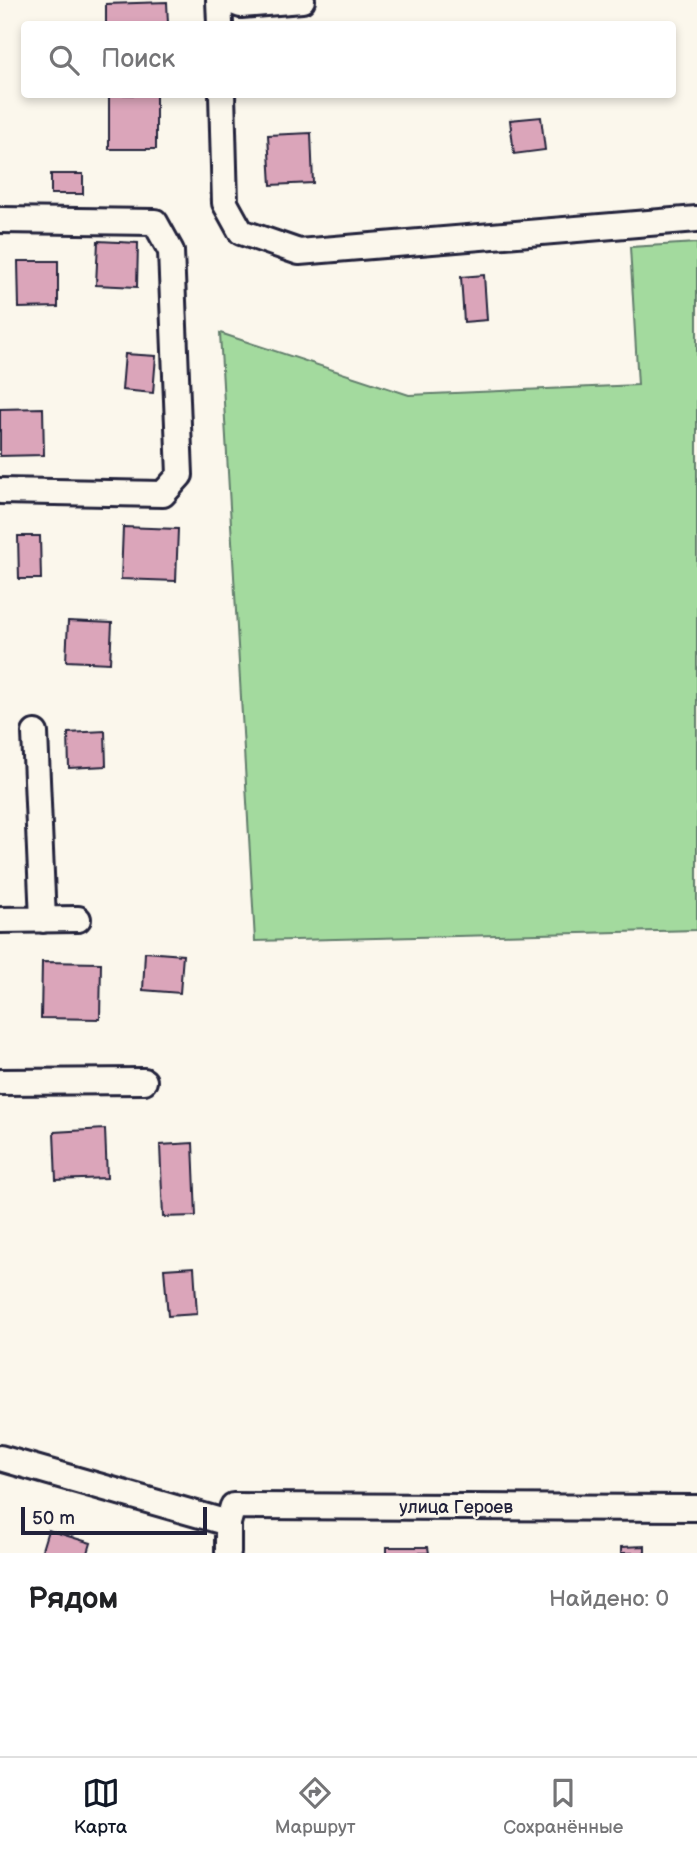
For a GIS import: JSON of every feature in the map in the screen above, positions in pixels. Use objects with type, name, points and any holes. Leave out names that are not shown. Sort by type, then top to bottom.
[{"type":"street","points":[[219,0],[220,21]]},
{"type":"street","points":[[228,0],[240,5],[302,0]]},
{"type":"street","points":[[222,98],[225,203],[241,232],[299,252],[697,219]]},
{"type":"street","points":[[0,220],[155,222],[171,251],[180,475],[163,494],[0,491]]},
{"type":"street","points":[[35,733],[43,920]]},
{"type":"street","points":[[0,920],[78,919]]},
{"type":"street","points":[[0,1082],[144,1081]]},
{"type":"street","points":[[0,1458],[228,1541]]},
{"type":"street","name":"улица Героев","points":[[228,1541],[233,1506],[697,1508]]},
{"type":"green space","points":[[697,243],[697,930],[255,941],[220,333],[409,395],[638,385],[630,247]]},
{"type":"building","points":[[167,2],[168,21],[106,21],[106,4]]},
{"type":"building","points":[[109,98],[156,98],[156,149],[109,149]]},
{"type":"building","points":[[541,117],[545,150],[514,154],[510,120]]},
{"type":"building","points":[[311,133],[313,183],[271,185],[268,135]]},
{"type":"building","points":[[51,174],[83,174],[83,194],[51,194]]},
{"type":"building","points":[[98,241],[138,243],[137,287],[96,285]]},
{"type":"building","points":[[18,261],[58,261],[58,307],[19,308]]},
{"type":"building","points":[[484,275],[487,320],[464,322],[461,277]]},
{"type":"building","points":[[125,354],[156,356],[153,393],[122,390]]},
{"type":"building","points":[[43,408],[44,455],[0,456],[0,409]]},
{"type":"building","points":[[123,527],[178,529],[176,581],[121,579]]},
{"type":"building","points":[[18,536],[40,536],[41,579],[19,579]]},
{"type":"building","points":[[68,621],[112,623],[110,663],[66,661]]},
{"type":"building","points":[[105,731],[106,766],[69,768],[68,733]]},
{"type":"building","points":[[145,952],[183,955],[180,993],[143,990]]},
{"type":"building","points":[[42,962],[101,963],[100,1019],[41,1018]]},
{"type":"building","points":[[105,1129],[107,1178],[56,1180],[54,1132]]},
{"type":"building","points":[[193,1143],[196,1216],[163,1217],[160,1145]]},
{"type":"building","points":[[194,1267],[197,1314],[168,1316],[164,1269]]},
{"type":"building","points":[[48,1530],[91,1543],[88,1553],[41,1553]]},
{"type":"building","points":[[645,1546],[645,1553],[621,1553],[621,1547]]},
{"type":"building","points":[[387,1547],[428,1547],[429,1553],[387,1553]]}]
